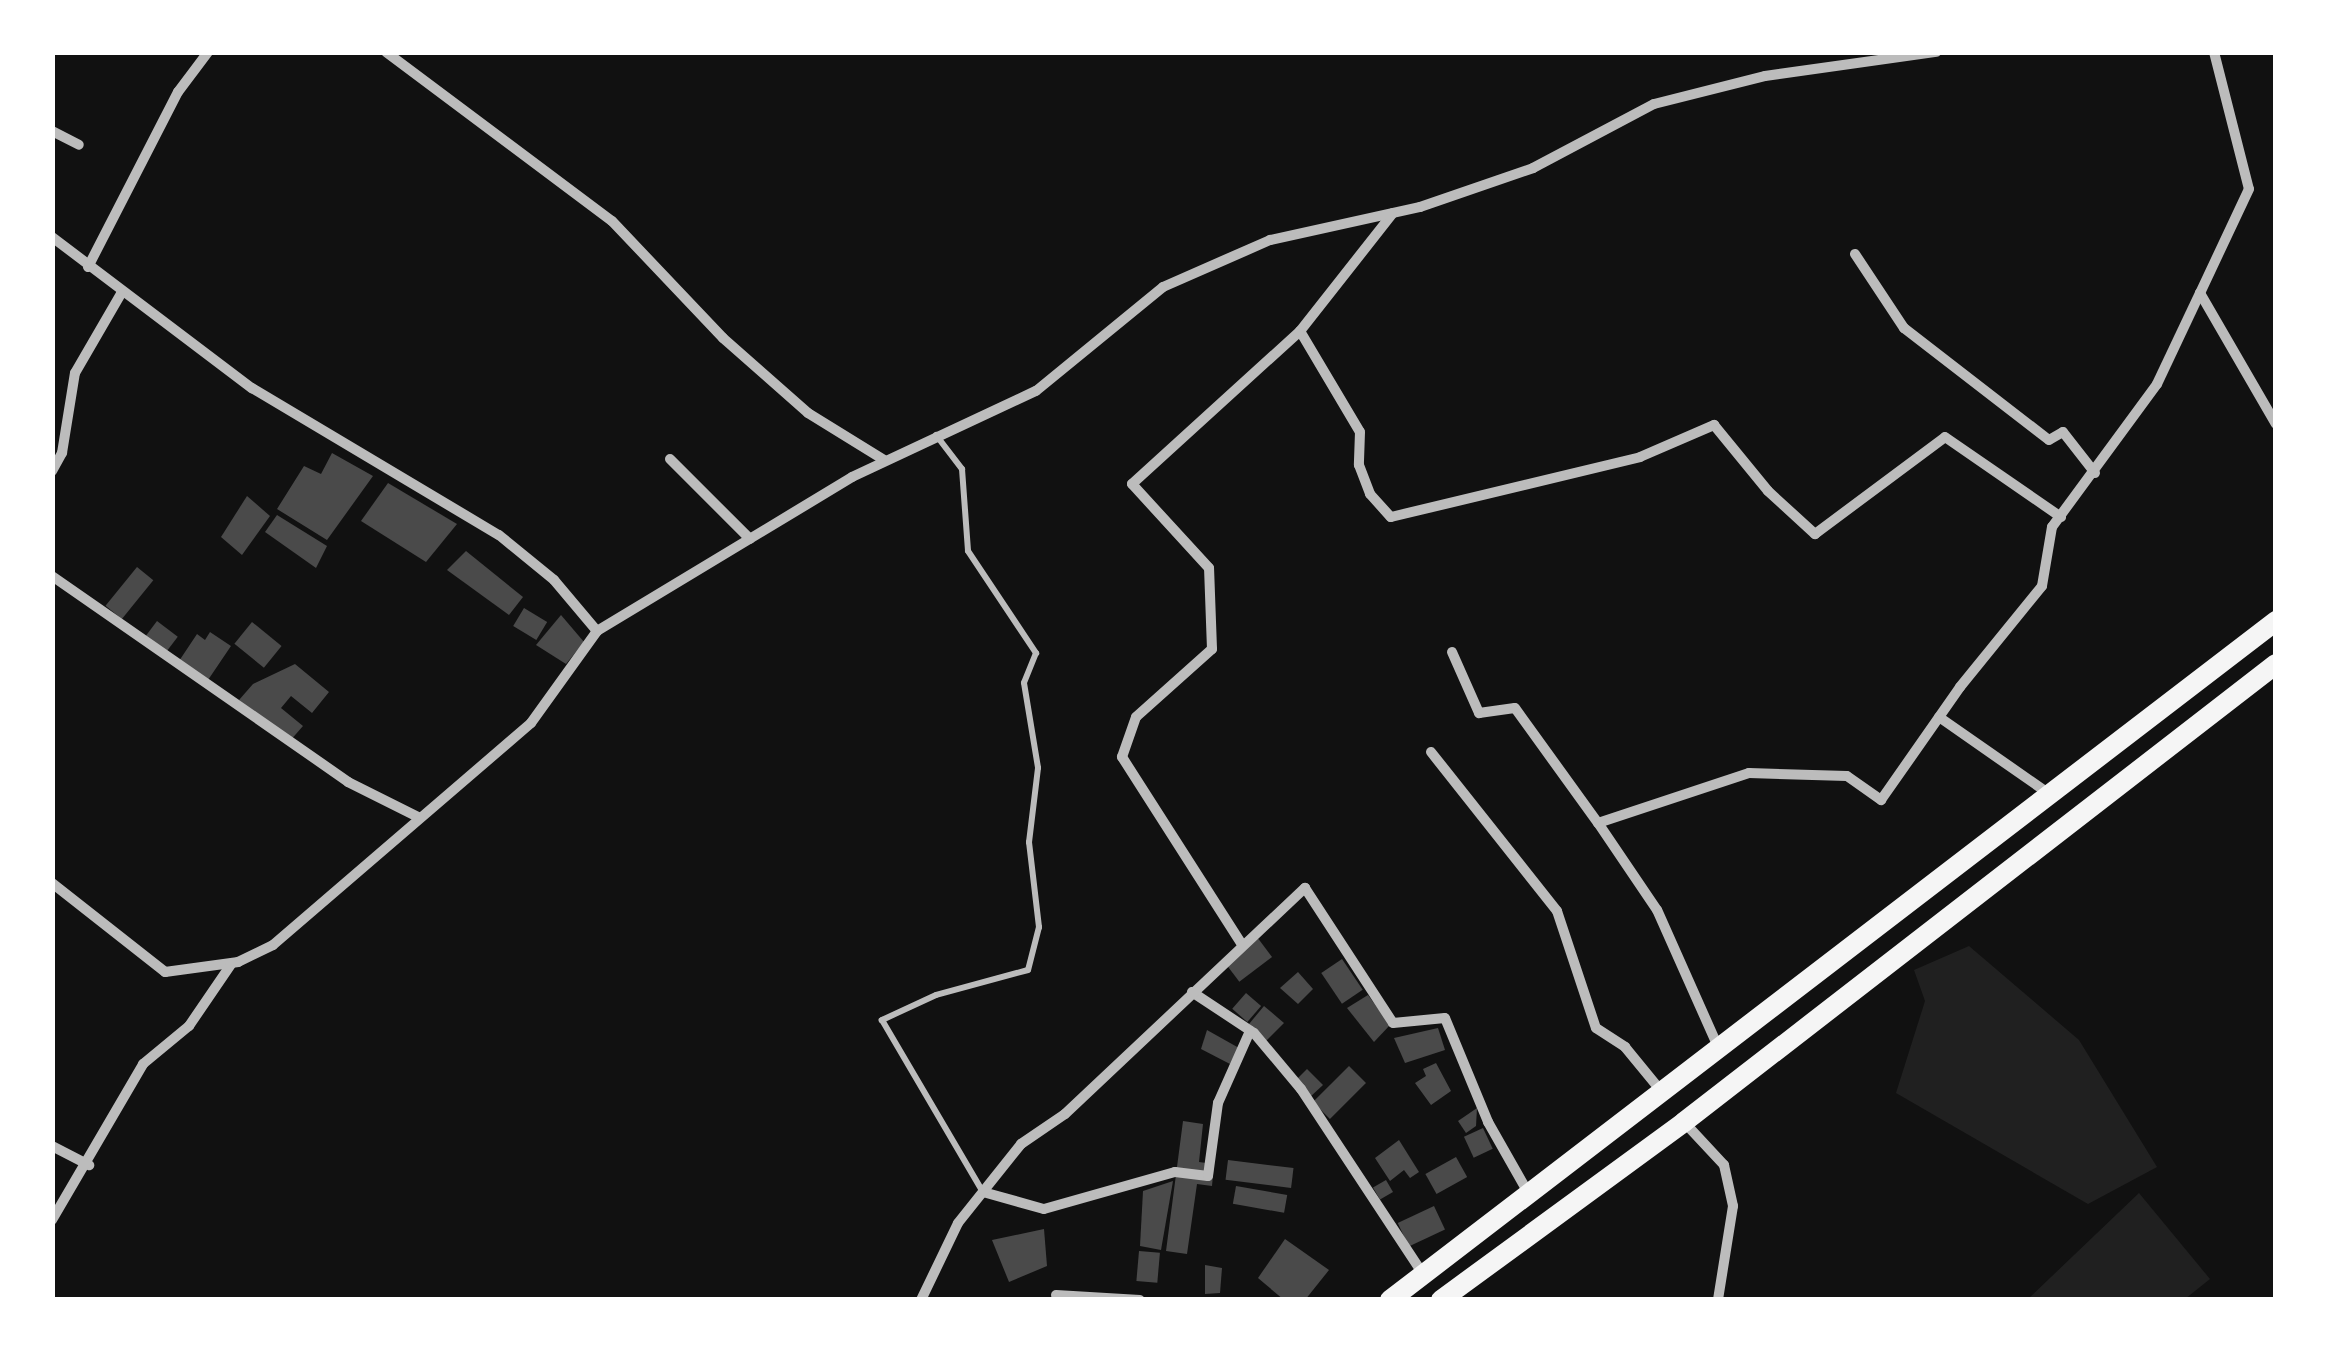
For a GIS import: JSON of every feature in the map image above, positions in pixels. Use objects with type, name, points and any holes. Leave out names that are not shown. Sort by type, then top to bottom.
[{"type":"main road","points":[[1390,1300],[1530,1197],[2048,792],[2276,621]]},
{"type":"main road","points":[[1441,1300],[1684,1122],[2276,664]]},
{"type":"main road","points":[[1662,1093],[1684,1122]]},
{"type":"street","points":[[88,267],[178,92],[208,52]]},
{"type":"street","points":[[386,52],[612,222],[723,338],[808,413],[884,460]]},
{"type":"street","points":[[52,883],[164,972],[232,963],[273,945],[530,723],[597,631],[884,460],[1036,392],[1163,287],[1270,240],[1393,213],[1533,168],[1654,104],[1765,76],[1936,52]]},
{"type":"street","points":[[1598,822],[1749,774],[1847,776],[1881,800],[1939,717],[2042,586],[2052,526],[2158,384],[2249,189],[2214,52]]},
{"type":"street","points":[[52,132],[79,146]]},
{"type":"street","points":[[1240,943],[1122,756],[1136,717],[1212,648],[1209,568],[1132,484],[1300,331],[1393,213]]},
{"type":"street","points":[[52,237],[252,388],[499,535],[554,580],[597,631]]},
{"type":"street","points":[[1855,254],[1904,328],[2048,440],[2063,432],[2095,472]]},
{"type":"street","points":[[52,471],[62,452],[75,373],[122,292]]},
{"type":"street","points":[[2200,293],[2276,424]]},
{"type":"street","points":[[1300,331],[1360,432],[1359,465],[1370,494],[1391,516],[1640,457],[1714,425],[1768,491],[1815,534],[1946,436],[2060,516]]},
{"type":"street","points":[[670,460],[750,539]]},
{"type":"street","points":[[52,576],[348,782],[420,818]]},
{"type":"street","points":[[1452,652],[1480,713],[1515,708],[1598,822],[1657,910],[1719,1049]]},
{"type":"street","points":[[1939,717],[2048,792]]},
{"type":"street","points":[[1431,752],[1557,911],[1596,1028],[1625,1047],[1662,1093]]},
{"type":"street","points":[[920,1300],[958,1224],[1021,1144],[1065,1114],[1240,943],[1305,888],[1393,1022],[1445,1018],[1488,1122],[1530,1197]]},
{"type":"street","points":[[52,1220],[89,1165],[142,1064],[189,1026],[232,963]]},
{"type":"street","points":[[1192,992],[1250,1031],[1348,1154],[1424,1275]]},
{"type":"street","points":[[983,1192],[1044,1209],[1175,1172],[1208,1176],[1218,1103],[1250,1031]]},
{"type":"street","points":[[1684,1122],[1724,1166],[1733,1206],[1718,1300]]},
{"type":"street","points":[[52,1146],[89,1165]]},
{"type":"street","points":[[1056,1296],[1140,1300]]},
{"type":"lane","points":[[936,434],[962,469],[968,551],[1036,653],[1024,683],[1038,768],[1029,842],[1039,927],[1028,970],[936,995],[882,1020],[983,1192]]},
{"type":"shaded area","points":[[1969,946],[2079,1040],[2157,1167],[2088,1204],[1896,1093],[1925,1001],[1914,970]]},
{"type":"shaded area","points":[[2139,1193],[2210,1279],[2185,1299],[2028,1299]]},
{"type":"building","points":[[332,453],[373,476],[327,540],[277,509],[304,466],[321,474]]},
{"type":"building","points":[[388,483],[457,524],[426,562],[361,521]]},
{"type":"building","points":[[247,496],[270,516],[242,555],[221,537]]},
{"type":"building","points":[[277,515],[327,546],[316,568],[265,532]]},
{"type":"building","points":[[466,551],[523,597],[509,615],[447,570]]},
{"type":"building","points":[[137,567],[153,580],[122,619],[106,606]]},
{"type":"building","points":[[524,608],[547,622],[536,640],[513,626]]},
{"type":"building","points":[[561,615],[584,642],[566,664],[536,645]]},
{"type":"building","points":[[157,621],[178,637],[166,652],[146,636]]},
{"type":"building","points":[[252,622],[282,646],[264,668],[234,644]]},
{"type":"building","points":[[210,632],[231,646],[208,680],[179,661],[197,634],[205,640]]},
{"type":"building","points":[[295,664],[329,692],[312,713],[291,696],[281,708],[303,726],[289,742],[239,700],[253,684]]},
{"type":"building","points":[[1257,937],[1272,957],[1239,982],[1224,962]]},
{"type":"building","points":[[1342,959],[1363,990],[1342,1004],[1321,973]]},
{"type":"building","points":[[1298,972],[1313,989],[1298,1004],[1280,988]]},
{"type":"building","points":[[1246,993],[1261,1006],[1247,1022],[1232,1009]]},
{"type":"building","points":[[1368,995],[1390,1025],[1374,1042],[1347,1008]]},
{"type":"building","points":[[1264,1006],[1284,1023],[1266,1041],[1249,1024]]},
{"type":"building","points":[[1438,1028],[1445,1050],[1405,1063],[1394,1038]]},
{"type":"building","points":[[1207,1030],[1239,1048],[1230,1064],[1201,1049]]},
{"type":"building","points":[[1436,1063],[1451,1091],[1431,1105],[1415,1083],[1426,1076],[1423,1069]]},
{"type":"building","points":[[1349,1066],[1366,1083],[1330,1119],[1313,1102]]},
{"type":"building","points":[[1307,1069],[1323,1085],[1310,1097],[1296,1080]]},
{"type":"building","points":[[1477,1108],[1476,1126],[1466,1133],[1458,1121]]},
{"type":"building","points":[[1183,1121],[1203,1124],[1199,1162],[1214,1164],[1212,1186],[1197,1184],[1187,1254],[1166,1251]]},
{"type":"building","points":[[1483,1128],[1493,1149],[1474,1158],[1464,1137]]},
{"type":"building","points":[[1399,1140],[1419,1172],[1410,1178],[1404,1170],[1390,1181],[1375,1158]]},
{"type":"building","points":[[1456,1157],[1467,1177],[1437,1194],[1425,1174]]},
{"type":"building","points":[[1228,1160],[1294,1168],[1291,1188],[1226,1180]]},
{"type":"building","points":[[1386,1180],[1393,1192],[1380,1200],[1373,1188]]},
{"type":"building","points":[[1173,1181],[1161,1250],[1140,1246],[1143,1191]]},
{"type":"building","points":[[1236,1186],[1287,1195],[1284,1213],[1233,1204]]},
{"type":"building","points":[[1434,1206],[1445,1230],[1409,1246],[1398,1223]]},
{"type":"building","points":[[1044,1229],[1047,1266],[1009,1282],[992,1240]]},
{"type":"building","points":[[1285,1239],[1329,1270],[1305,1300],[1284,1300],[1258,1278]]},
{"type":"building","points":[[1139,1251],[1160,1253],[1157,1283],[1136,1281]]},
{"type":"building","points":[[1205,1265],[1222,1268],[1220,1293],[1205,1294]]}]
